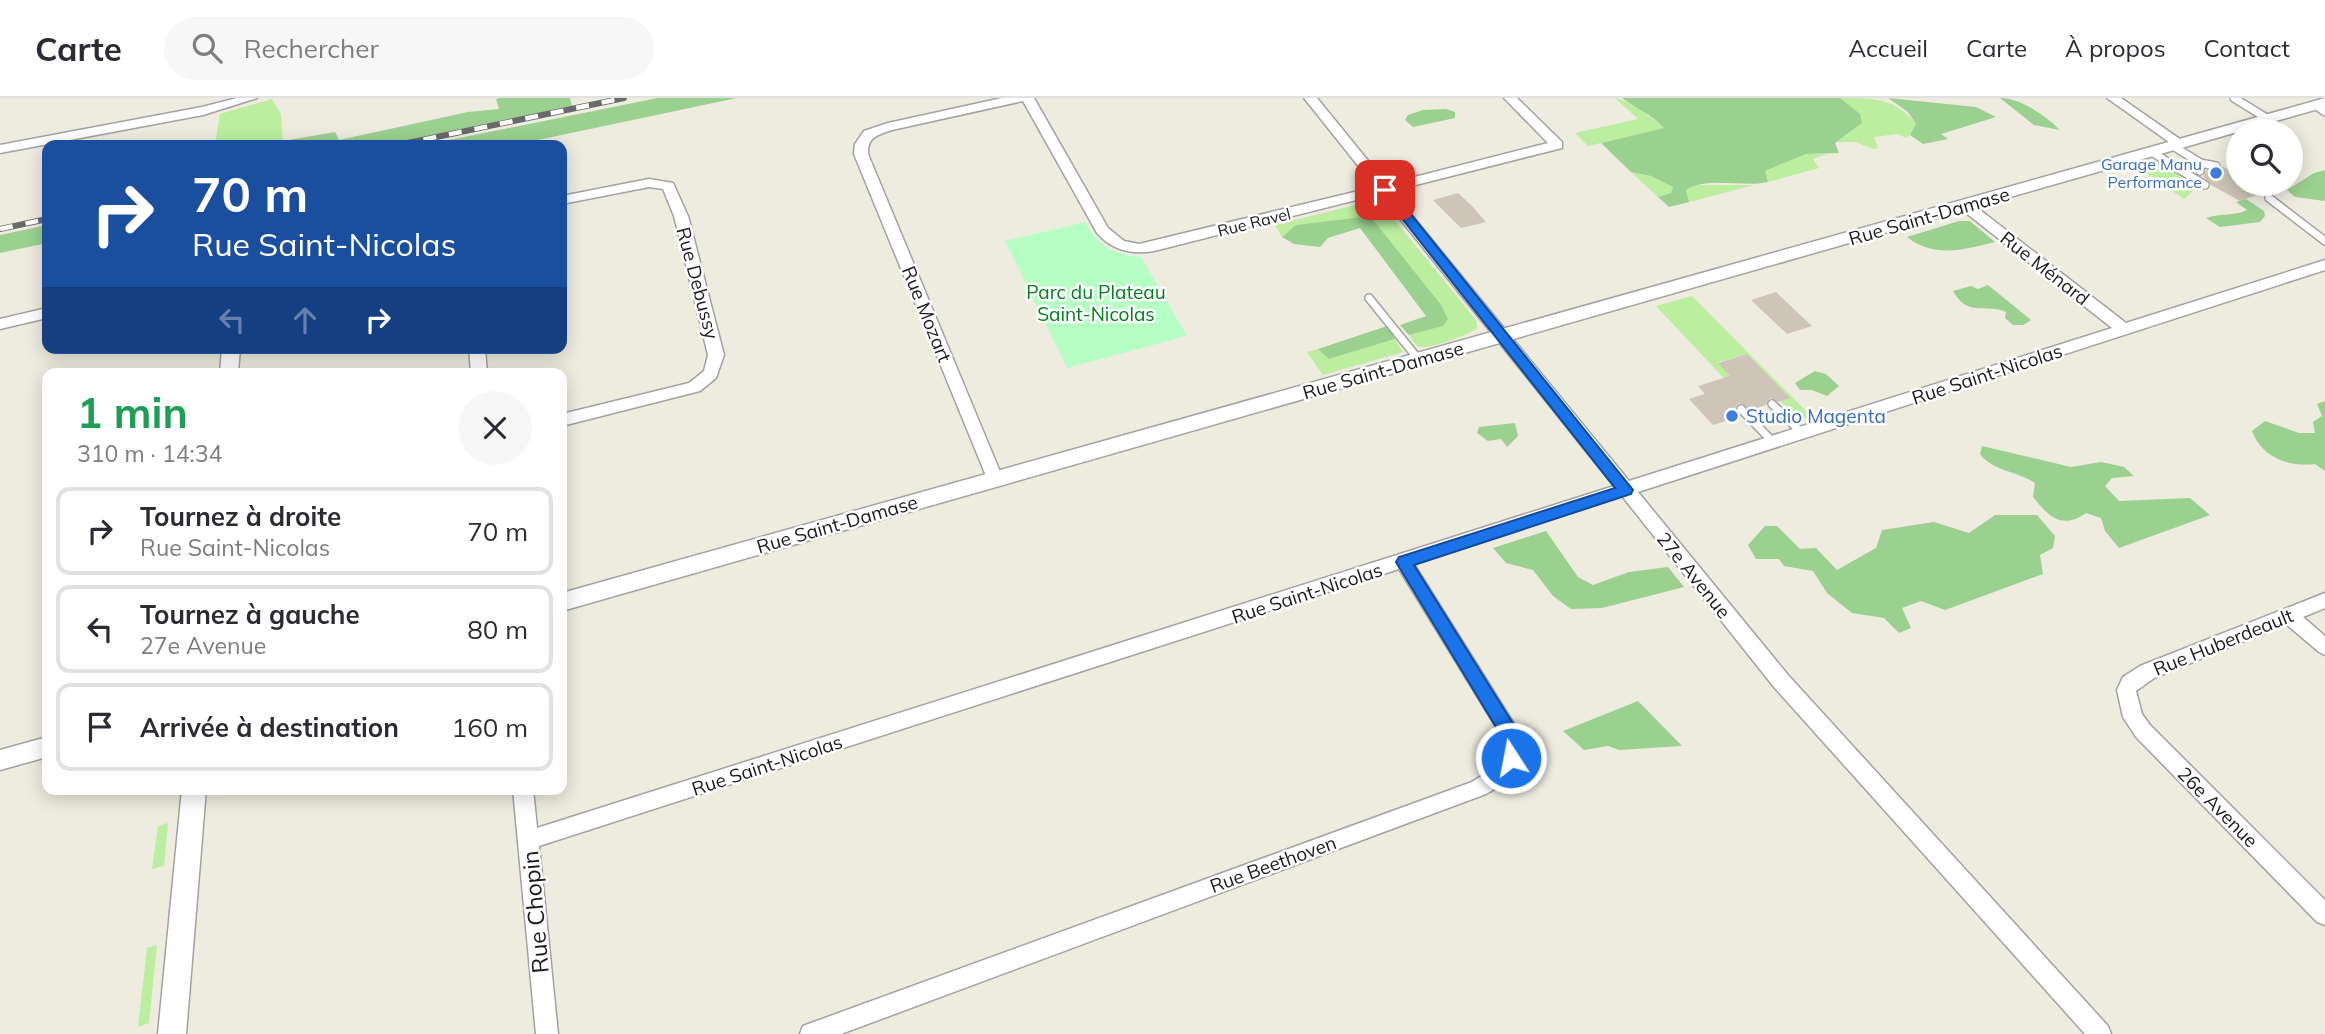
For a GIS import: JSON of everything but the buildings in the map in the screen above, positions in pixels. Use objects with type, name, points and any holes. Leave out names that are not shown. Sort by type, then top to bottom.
[{"type":"street","points":[[48,140],[203,111],[251,98]]},
{"type":"street","name":"Rue Mozart","points":[[995,479],[861,149],[865,137],[888,127],[1019,98]]},
{"type":"street","name":"Rue Ravel","points":[[1028,98],[1102,230],[1109,239],[1126,247],[1154,247],[1557,145],[1510,98]]},
{"type":"street","name":"27e Avenue","points":[[1310,98],[1781,681],[2100,1034]]},
{"type":"street","points":[[2113,98],[2177,145]]},
{"type":"street","name":"Rue Saint-Damase","points":[[2268,119],[2323,103]]},
{"type":"street","name":"Rue Saint-Damase","points":[[567,601],[2226,131]]},
{"type":"street","points":[[0,149],[42,141]]},
{"type":"street","name":"Rue Debussy","points":[[567,199],[649,183],[668,186],[681,216],[716,355],[711,374],[694,387],[567,419]]},
{"type":"street","name":"Rue Ménard","points":[[1966,206],[2124,330]]},
{"type":"street","name":"Rue Saint-Nicolas","points":[[528,840],[1404,562],[2325,265]]},
{"type":"street","points":[[0,324],[42,314]]},
{"type":"street","name":"Rue Beethoven","points":[[811,1034],[1479,788],[1502,775],[1513,750],[1508,730],[1404,562]]},
{"type":"street","name":"Rue Huberdeault","points":[[2126,690],[2130,683],[2147,672],[2325,600]]},
{"type":"street","points":[[2288,615],[2325,647]]},
{"type":"street","name":"26e Avenue","points":[[2126,690],[2130,710],[2143,731],[2325,915]]},
{"type":"street","points":[[0,760],[42,748]]},
{"type":"street","points":[[172,1034],[193,795]]},
{"type":"street","name":"Rue Chopin","points":[[524,795],[547,1034]]},
{"type":"lane","points":[[2234,98],[2268,119]]},
{"type":"lane","points":[[2177,145],[2199,165]]},
{"type":"lane","points":[[2152,152],[2205,185]]},
{"type":"lane","points":[[2177,168],[2216,166]]},
{"type":"lane","points":[[2269,198],[2325,241]]},
{"type":"lane","points":[[1369,298],[1419,360]]},
{"type":"lane","points":[[1772,404],[1802,433]]},
{"type":"lane","points":[[1741,409],[1773,442]]},
{"type":"green space","points":[[570,98],[572,106],[411,140],[339,140],[468,112],[499,109],[496,99]]},
{"type":"green space","points":[[658,98],[737,98],[538,140],[449,140]]},
{"type":"green space","points":[[1615,98],[1640,110],[1664,128],[1588,146],[1575,133],[1638,119]]},
{"type":"green space","points":[[1622,98],[1840,98],[1860,114],[1862,123],[1835,143],[1839,153],[1806,154],[1765,171],[1768,182],[1695,186],[1686,190],[1689,202],[1669,207],[1658,197],[1671,193],[1673,187],[1651,176],[1631,172],[1601,143],[1664,128]]},
{"type":"green space","points":[[1840,98],[1874,99],[1892,104],[1916,124],[1914,132],[1906,138],[1898,134],[1874,137],[1878,148],[1873,149],[1856,142],[1837,142],[1862,123]]},
{"type":"green space","points":[[1888,98],[1976,107],[1996,117],[1941,134],[1948,139],[1923,144],[1910,135],[1916,124],[1908,112]]},
{"type":"green space","points":[[2000,98],[2016,101],[2033,109],[2060,130],[2034,125]]},
{"type":"green space","points":[[272,99],[281,114],[283,140],[216,140],[220,114]]},
{"type":"green space","points":[[1446,109],[1455,112],[1455,118],[1413,127],[1405,120],[1408,115],[1423,110]]},
{"type":"green space","points":[[335,132],[339,140],[289,140]]},
{"type":"green space","points":[[1806,154],[1827,154],[1813,159],[1819,168],[1768,182],[1765,171]]},
{"type":"green space","points":[[2160,163],[2153,170],[2183,174],[2197,187],[2184,199],[2140,169]]},
{"type":"green space","points":[[2325,170],[2325,201],[2295,197],[2303,196],[2303,180]]},
{"type":"green space","points":[[1631,172],[1651,176],[1673,187],[1671,193],[1658,197]]},
{"type":"green space","points":[[1695,185],[1754,185],[1689,202],[1686,190]]},
{"type":"green space","points":[[2246,199],[2264,211],[2265,216],[2260,222],[2220,227],[2206,218],[2247,210],[2236,202]]},
{"type":"green space","points":[[1367,202],[1384,207],[1476,320],[1477,328],[1433,345],[1421,347],[1415,344],[1409,335],[1443,326],[1370,216],[1296,225],[1282,237],[1275,225]]},
{"type":"green space","points":[[1370,216],[1441,305],[1448,319],[1443,326],[1409,335],[1400,325],[1426,316],[1360,228],[1328,238],[1320,247],[1294,244],[1282,237],[1296,225]]},
{"type":"green space","points":[[1959,221],[1970,221],[1995,242],[1972,248],[1938,250],[1917,244],[1907,237]]},
{"type":"green space","name":"Parc du Plateau Saint-Nicolas","points":[[1085,222],[1107,248],[1141,257],[1187,336],[1067,368],[1005,241]]},
{"type":"green space","points":[[42,226],[42,244],[0,253],[0,235]]},
{"type":"green space","points":[[1988,285],[2031,320],[2023,325],[2013,325],[2005,318],[2006,312],[1971,307],[1953,291],[1971,286],[1978,289]]},
{"type":"green space","points":[[1692,296],[1811,416],[1800,420],[1781,401],[1747,354],[1718,362],[1759,407],[1753,409],[1656,306]]},
{"type":"green space","points":[[1387,326],[1395,339],[1329,359],[1318,349]]},
{"type":"green space","points":[[1395,339],[1403,352],[1323,375],[1307,352],[1318,349],[1330,359]]},
{"type":"green space","points":[[1815,371],[1826,374],[1839,386],[1827,396],[1812,390],[1800,390],[1795,383]]},
{"type":"green space","points":[[2325,401],[2325,471],[2315,464],[2296,464],[2278,459],[2262,448],[2252,431],[2265,421],[2299,433],[2315,433],[2313,422],[2322,416],[2317,404]]},
{"type":"green space","points":[[1515,423],[1518,436],[1507,447],[1501,439],[1488,441],[1477,433],[1479,427]]},
{"type":"green space","points":[[1982,446],[2071,467],[2101,462],[2124,467],[2134,476],[2112,478],[2105,486],[2119,501],[2190,498],[2210,515],[2119,548],[2105,531],[2101,518],[2086,513],[2063,521],[2050,515],[2033,497],[2035,483],[1985,460],[1980,454]]},
{"type":"green space","points":[[1995,515],[2037,515],[2055,536],[2053,548],[2040,555],[2043,574],[1945,610],[1921,601],[1902,608],[1911,628],[1899,633],[1884,618],[1852,613],[1827,593],[1813,571],[1784,566],[1779,559],[1756,559],[1748,545],[1765,526],[1777,526],[1800,549],[1816,548],[1837,570],[1876,548],[1882,530],[1934,522],[1969,533]]},
{"type":"green space","points":[[1546,531],[1578,577],[1593,585],[1629,572],[1668,567],[1684,587],[1602,608],[1571,609],[1553,596],[1533,570],[1506,563],[1493,548]]},
{"type":"green space","points":[[1638,701],[1682,746],[1619,750],[1608,746],[1584,750],[1563,731]]},
{"type":"green space","points":[[168,823],[164,866],[152,869],[158,826]]},
{"type":"green space","points":[[157,945],[149,1023],[138,1027],[147,948]]},
{"type":"railway","points":[[422,140],[624,98]]},
{"type":"railway","points":[[0,229],[42,220]]},
{"type":"place","name":"Garage Manu Performance","points":[[2216,173]]},
{"type":"place","name":"Studio Magenta","points":[[1732,416]]},
{"type":"route","points":[[1385,190],[1488,315],[1517,358],[1625,490],[1404,562],[1508,730],[1513,750],[1511,758]]}]
